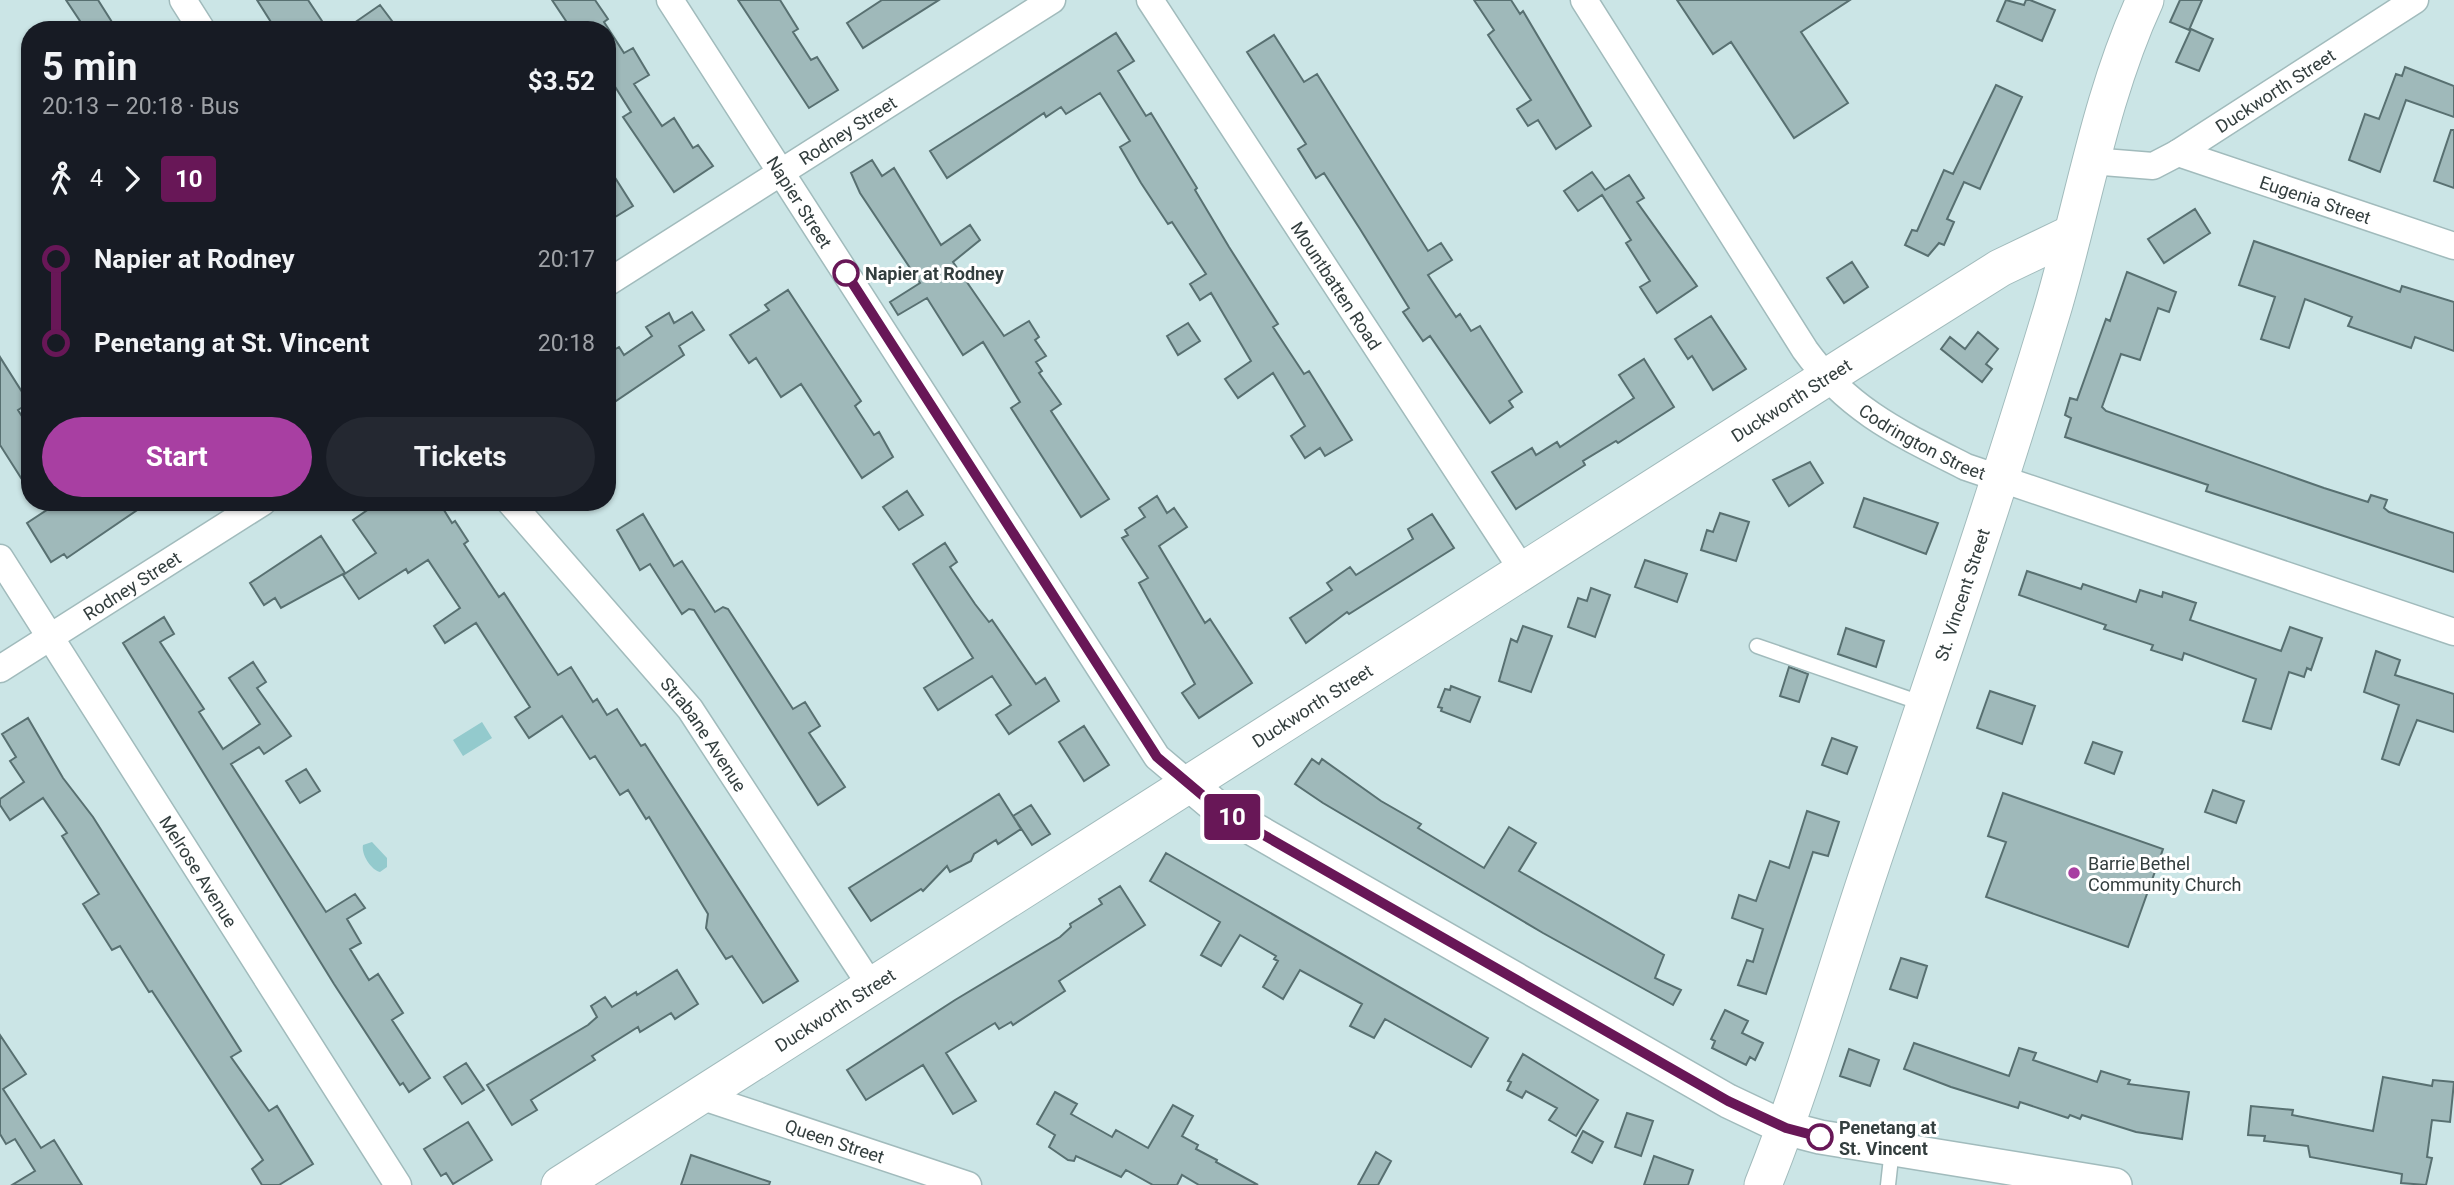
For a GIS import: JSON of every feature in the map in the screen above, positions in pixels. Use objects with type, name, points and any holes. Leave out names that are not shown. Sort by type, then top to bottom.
[{"type":"main road","name":"St. Vincent Street","points":[[1763,1185],[1786,1128],[2000,479],[2053,308],[2121,54],[2144,0]]},
{"type":"main road","name":"Duckworth Street","points":[[560,1185],[2000,268],[2071,234]]},
{"type":"street","points":[[183,0],[196,21]]},
{"type":"street","name":"Napier Street","points":[[670,0],[1157,757],[1189,784]]},
{"type":"street","name":"Rodney Street","points":[[616,277],[1052,0]]},
{"type":"street","name":"Mountbatten Road","points":[[1150,0],[1523,571]]},
{"type":"street","name":"Codrington Street","points":[[1584,0],[1826,378],[1852,403],[1912,440],[1966,467],[2454,632]]},
{"type":"street","name":"Duckworth Street","points":[[2091,161],[2153,166],[2178,153],[2415,0]]},
{"type":"street","name":"Eugenia Street","points":[[2178,153],[2454,246]]},
{"type":"street","name":"Rodney Street","points":[[0,668],[249,511]]},
{"type":"street","name":"Strabane Avenue","points":[[518,511],[690,709],[871,985]]},
{"type":"street","name":"Melrose Avenue","points":[[0,558],[398,1185]]},
{"type":"street","points":[[1189,784],[1220,810],[1728,1101],[1786,1128],[1892,1149],[2003,1176],[2115,1185]]},
{"type":"street","name":"Queen Street","points":[[700,1096],[968,1185]]},
{"type":"lane","points":[[1757,646],[1925,704]]},
{"type":"lane","points":[[1888,1185],[1892,1149]]},
{"type":"water","points":[[482,722],[492,738],[463,756],[453,740]]},
{"type":"water","points":[[372,842],[387,858],[387,867],[380,872],[370,865],[365,857],[363,845]]},
{"type":"building","points":[[66,0],[98,0],[111,21],[80,21]]},
{"type":"building","points":[[257,0],[308,0],[322,21],[270,21]]},
{"type":"building","points":[[552,0],[595,0],[608,19],[605,21],[566,21]]},
{"type":"building","points":[[738,0],[780,0],[798,29],[793,32],[811,60],[817,57],[838,90],[809,108]]},
{"type":"building","points":[[882,0],[939,0],[863,48],[847,23]]},
{"type":"building","points":[[1474,0],[1511,0],[1520,14],[1523,11],[1591,126],[1556,149],[1538,120],[1528,126],[1517,109],[1531,100],[1488,35],[1494,30]]},
{"type":"building","points":[[1677,0],[1850,0],[1801,32],[1848,103],[1794,138],[1731,42],[1713,54]]},
{"type":"building","points":[[2006,0],[2024,5],[2026,0],[2030,0],[2055,10],[2042,41],[1997,21]]},
{"type":"building","points":[[2180,0],[2202,0],[2189,30],[2170,22]]},
{"type":"building","points":[[380,5],[392,21],[357,21]]},
{"type":"building","points":[[2191,29],[2213,39],[2199,71],[2176,62]]},
{"type":"building","points":[[1116,33],[1134,61],[1118,71],[1146,116],[1151,113],[1197,188],[1195,190],[1278,324],[1273,327],[1304,374],[1309,371],[1352,440],[1325,456],[1320,448],[1305,458],[1291,436],[1305,426],[1273,373],[1238,398],[1225,379],[1251,361],[1211,293],[1200,300],[1190,284],[1206,274],[1172,222],[1168,224],[1141,183],[1120,147],[1130,141],[1100,93],[1066,114],[1061,107],[1046,117],[1044,113],[947,178],[930,151]]},
{"type":"building","points":[[1274,35],[1304,82],[1317,74],[1428,251],[1441,243],[1452,260],[1428,275],[1456,317],[1460,314],[1471,331],[1480,326],[1522,392],[1509,401],[1513,407],[1490,423],[1430,336],[1423,341],[1403,312],[1409,308],[1324,173],[1316,178],[1298,149],[1306,144],[1247,52]]},
{"type":"building","points":[[616,41],[624,53],[633,48],[649,75],[634,84],[662,126],[674,118],[693,148],[698,145],[713,166],[674,192],[623,117],[631,112],[616,88]]},
{"type":"building","points":[[2405,67],[2454,86],[2454,117],[2406,100],[2380,172],[2349,160],[2365,114],[2379,119],[2396,74],[2402,76]]},
{"type":"building","points":[[1996,85],[2022,97],[1980,189],[1964,182],[1947,219],[1954,222],[1944,245],[1939,243],[1928,256],[1905,245],[1912,230],[1917,231],[1944,170],[1953,174]]},
{"type":"building","points":[[2451,130],[2454,130],[2454,188],[2434,181]]},
{"type":"building","points":[[872,160],[882,176],[894,168],[941,245],[970,225],[980,240],[953,262],[1004,336],[1029,321],[1039,337],[1035,340],[1046,356],[1036,362],[1042,371],[1039,373],[1061,404],[1051,411],[1109,499],[1081,517],[1011,408],[1020,402],[983,342],[963,355],[927,298],[898,315],[890,302],[920,283],[860,193],[851,173]]},
{"type":"building","points":[[1592,172],[1605,190],[1629,175],[1644,198],[1637,202],[1697,286],[1657,313],[1640,287],[1650,281],[1626,243],[1631,240],[1602,195],[1578,211],[1564,191]]},
{"type":"building","points":[[616,179],[633,206],[616,216]]},
{"type":"building","points":[[2195,209],[2210,233],[2164,263],[2148,239]]},
{"type":"building","points":[[2254,241],[2400,292],[2402,286],[2454,302],[2454,351],[2415,337],[2411,348],[2348,326],[2352,317],[2305,299],[2289,348],[2261,339],[2275,297],[2239,285]]},
{"type":"building","points":[[1852,262],[1868,287],[1844,303],[1827,278]]},
{"type":"building","points":[[2127,272],[2176,292],[2169,312],[2158,308],[2140,360],[2121,354],[2102,407],[2106,411],[2368,502],[2371,495],[2387,500],[2384,508],[2389,512],[2454,533],[2454,572],[2206,491],[2208,485],[2065,437],[2071,418],[2065,415],[2070,398],[2077,400],[2106,319],[2110,321]]},
{"type":"building","points":[[788,290],[861,401],[855,406],[874,435],[879,432],[893,457],[862,478],[801,384],[781,397],[756,358],[749,363],[730,335],[769,310],[765,305]]},
{"type":"building","points":[[692,312],[704,330],[679,346],[684,355],[616,401],[616,349],[619,347],[624,355],[652,336],[646,327],[669,313],[674,323]]},
{"type":"building","points":[[1711,316],[1746,369],[1713,390],[1692,356],[1688,359],[1675,339]]},
{"type":"building","points":[[1188,323],[1200,341],[1178,355],[1167,336]]},
{"type":"building","points":[[1978,332],[1998,349],[1986,364],[1992,369],[1982,382],[1941,349],[1950,337],[1965,349]]},
{"type":"building","points":[[0,357],[21,390],[21,408],[18,410],[21,415],[21,478],[0,445]]},
{"type":"building","points":[[1644,359],[1674,407],[1618,443],[1616,441],[1583,461],[1585,465],[1516,509],[1492,472],[1532,448],[1536,455],[1557,442],[1560,447],[1634,398],[1619,375]]},
{"type":"building","points":[[1810,462],[1823,483],[1789,506],[1773,480]]},
{"type":"building","points":[[907,491],[923,515],[899,530],[883,507]]},
{"type":"building","points":[[1157,496],[1167,513],[1174,508],[1187,527],[1159,546],[1205,623],[1210,619],[1252,683],[1199,718],[1182,693],[1195,684],[1139,583],[1148,578],[1122,538],[1128,535],[1125,530],[1145,517],[1139,508]]},
{"type":"building","points":[[1864,498],[1938,523],[1926,554],[1854,527]]},
{"type":"building","points":[[45,511],[136,511],[67,558],[64,554],[51,562],[27,523]]},
{"type":"building","points":[[366,511],[445,511],[452,523],[455,521],[468,541],[464,544],[499,597],[504,593],[558,675],[571,667],[593,702],[597,699],[607,715],[617,709],[641,746],[645,744],[798,981],[763,1003],[732,956],[726,959],[706,928],[708,914],[649,817],[646,819],[628,790],[620,795],[595,756],[590,759],[562,716],[529,738],[515,717],[530,707],[476,623],[445,643],[434,626],[460,608],[428,560],[408,573],[406,569],[359,599],[343,575],[376,553],[353,520]]},
{"type":"building","points":[[1720,513],[1749,522],[1736,561],[1701,550],[1707,530],[1713,532]]},
{"type":"building","points":[[643,514],[674,566],[682,561],[715,612],[723,607],[728,609],[793,709],[805,702],[820,726],[809,733],[845,787],[818,805],[694,610],[689,609],[682,614],[650,564],[640,570],[617,530]]},
{"type":"building","points":[[1432,514],[1454,548],[1349,614],[1347,612],[1306,643],[1290,618],[1332,590],[1327,583],[1350,567],[1356,575],[1413,539],[1408,529]]},
{"type":"building","points":[[321,536],[345,573],[281,608],[275,598],[264,605],[250,583]]},
{"type":"building","points":[[945,543],[957,562],[950,567],[975,604],[989,622],[992,620],[1036,684],[1045,678],[1059,701],[1009,734],[996,715],[1011,705],[992,676],[938,710],[924,688],[973,658],[913,564]]},
{"type":"building","points":[[1645,560],[1687,574],[1677,602],[1635,587]]},
{"type":"building","points":[[2027,571],[2081,589],[2083,584],[2136,602],[2140,590],[2162,597],[2163,592],[2196,603],[2190,620],[2281,651],[2290,627],[2322,638],[2311,670],[2307,668],[2304,677],[2289,672],[2271,729],[2243,721],[2256,679],[2184,653],[2182,660],[2151,650],[2153,645],[2104,629],[2106,625],[2019,595]]},
{"type":"building","points":[[1591,588],[1610,595],[1595,637],[1568,627],[1578,598],[1587,601]]},
{"type":"building","points":[[164,617],[174,634],[160,642],[204,709],[199,712],[223,749],[260,724],[229,678],[253,662],[266,682],[257,688],[291,736],[264,754],[259,747],[231,764],[326,912],[355,894],[365,908],[347,919],[361,943],[350,949],[369,980],[378,974],[403,1013],[392,1020],[430,1078],[409,1092],[403,1083],[400,1085],[334,984],[123,643]]},
{"type":"building","points":[[1523,626],[1552,636],[1531,692],[1499,681],[1511,639],[1517,642]]},
{"type":"building","points":[[1846,628],[1884,641],[1876,667],[1838,654]]},
{"type":"building","points":[[2376,651],[2400,660],[2395,675],[2454,694],[2454,732],[2417,720],[2399,765],[2382,759],[2399,705],[2364,692]]},
{"type":"building","points":[[1789,667],[1808,674],[1799,702],[1780,696]]},
{"type":"building","points":[[1451,686],[1480,697],[1470,722],[1441,711],[1442,708],[1438,707],[1445,689],[1450,690]]},
{"type":"building","points":[[1990,691],[2035,706],[2022,744],[1977,728]]},
{"type":"building","points":[[28,718],[63,778],[93,817],[241,1051],[231,1057],[269,1111],[277,1106],[313,1164],[279,1185],[262,1185],[252,1169],[263,1160],[152,991],[149,992],[120,946],[112,950],[83,904],[99,894],[62,836],[67,833],[43,798],[10,820],[0,805],[0,799],[24,782],[10,761],[16,757],[2,734]]},
{"type":"building","points":[[1084,726],[1109,765],[1084,781],[1059,742]]},
{"type":"building","points":[[1832,738],[1857,747],[1847,774],[1822,765]]},
{"type":"building","points":[[2093,742],[2122,752],[2114,774],[2085,763]]},
{"type":"building","points":[[1312,759],[1319,764],[1322,759],[1381,801],[1421,824],[1418,828],[1484,868],[1509,827],[1536,843],[1519,871],[1664,955],[1655,978],[1681,990],[1673,1005],[1543,933],[1295,784]]},
{"type":"building","points":[[306,769],[320,791],[300,803],[286,781]]},
{"type":"building","points":[[2213,790],[2244,801],[2236,823],[2205,812]]},
{"type":"building","name":"Barrie Bethel Community Church","points":[[2003,793],[2163,849],[2128,947],[1986,897],[2006,842],[1988,836]]},
{"type":"building","points":[[999,794],[1021,829],[998,844],[996,840],[974,854],[971,861],[950,872],[947,866],[923,891],[921,889],[871,921],[849,888]]},
{"type":"building","points":[[1031,805],[1050,834],[1032,845],[1013,816]]},
{"type":"building","points":[[1807,811],[1839,822],[1828,856],[1813,852],[1766,994],[1738,985],[1747,960],[1753,962],[1763,929],[1732,918],[1739,895],[1756,901],[1770,861],[1789,868]]},
{"type":"building","points":[[1166,853],[1488,1038],[1471,1067],[1385,1019],[1374,1038],[1350,1026],[1362,1004],[1300,970],[1283,999],[1263,987],[1278,961],[1274,959],[1276,956],[1240,935],[1221,966],[1201,955],[1220,922],[1150,881]]},
{"type":"building","points":[[1120,886],[1145,925],[1059,981],[1065,991],[1013,1025],[1011,1022],[999,1029],[995,1023],[946,1053],[976,1101],[953,1114],[923,1065],[866,1100],[847,1070],[955,1000],[1060,937],[1071,927],[1070,924],[1102,904],[1099,899]]},
{"type":"building","points":[[1901,958],[1927,966],[1917,998],[1890,989]]},
{"type":"building","points":[[677,970],[698,1004],[675,1019],[671,1013],[640,1032],[638,1027],[592,1056],[595,1060],[531,1100],[537,1110],[512,1125],[487,1085],[588,1025],[597,1017],[591,1006],[605,997],[612,1007]]},
{"type":"building","points":[[1725,1010],[1748,1021],[1742,1033],[1763,1043],[1755,1060],[1750,1057],[1746,1065],[1712,1048],[1715,1041],[1711,1039]]},
{"type":"building","points":[[0,1035],[26,1074],[3,1089],[41,1148],[54,1140],[82,1185],[12,1185],[35,1171],[15,1139],[6,1144],[0,1134]]},
{"type":"building","points":[[1914,1043],[2009,1076],[2019,1048],[2036,1053],[2033,1060],[2097,1082],[2101,1071],[2130,1080],[2128,1084],[2189,1092],[2182,1139],[2136,1132],[2082,1115],[2080,1119],[2070,1115],[2068,1118],[2020,1102],[2018,1108],[1951,1087],[1904,1069]]},
{"type":"building","points":[[1849,1049],[1879,1060],[1870,1086],[1840,1076]]},
{"type":"building","points":[[1523,1054],[1598,1100],[1576,1136],[1549,1120],[1557,1108],[1526,1091],[1522,1098],[1507,1090],[1511,1082],[1508,1081]]},
{"type":"building","points":[[466,1063],[484,1090],[462,1104],[444,1077]]},
{"type":"building","points":[[2383,1077],[2432,1086],[2433,1080],[2454,1082],[2450,1122],[2432,1120],[2427,1157],[2432,1158],[2426,1185],[2401,1183],[2402,1174],[2310,1157],[2308,1146],[2264,1141],[2265,1136],[2248,1135],[2251,1106],[2293,1110],[2292,1115],[2373,1131]]},
{"type":"building","points":[[1055,1092],[1077,1104],[1071,1114],[1112,1137],[1116,1130],[1148,1148],[1173,1105],[1193,1116],[1182,1136],[1198,1145],[1196,1149],[1217,1160],[1216,1162],[1258,1185],[1199,1185],[1182,1175],[1177,1185],[1153,1185],[1126,1170],[1121,1177],[1076,1156],[1074,1161],[1068,1160],[1049,1147],[1055,1135],[1037,1124]]},
{"type":"building","points":[[1627,1113],[1653,1121],[1641,1156],[1615,1147]]},
{"type":"building","points":[[468,1122],[492,1160],[453,1184],[446,1173],[441,1176],[424,1149]]},
{"type":"building","points":[[1583,1131],[1603,1142],[1592,1163],[1572,1152]]},
{"type":"building","points":[[1376,1152],[1391,1161],[1378,1185],[1358,1185]]},
{"type":"building","points":[[691,1155],[770,1182],[769,1185],[681,1185]]},
{"type":"building","points":[[1654,1156],[1693,1170],[1688,1185],[1644,1185]]},
{"type":"bus line","name":"10","points":[[846,273],[1157,757],[1220,810],[1728,1101],[1786,1128],[1820,1137]]},
{"type":"place","name":"Napier at Rodney","points":[[846,273]]},
{"type":"place","name":"Barrie Bethel Community Church","points":[[2074,873]]},
{"type":"place","name":"Penetang at St. Vincent","points":[[1820,1137]]}]
